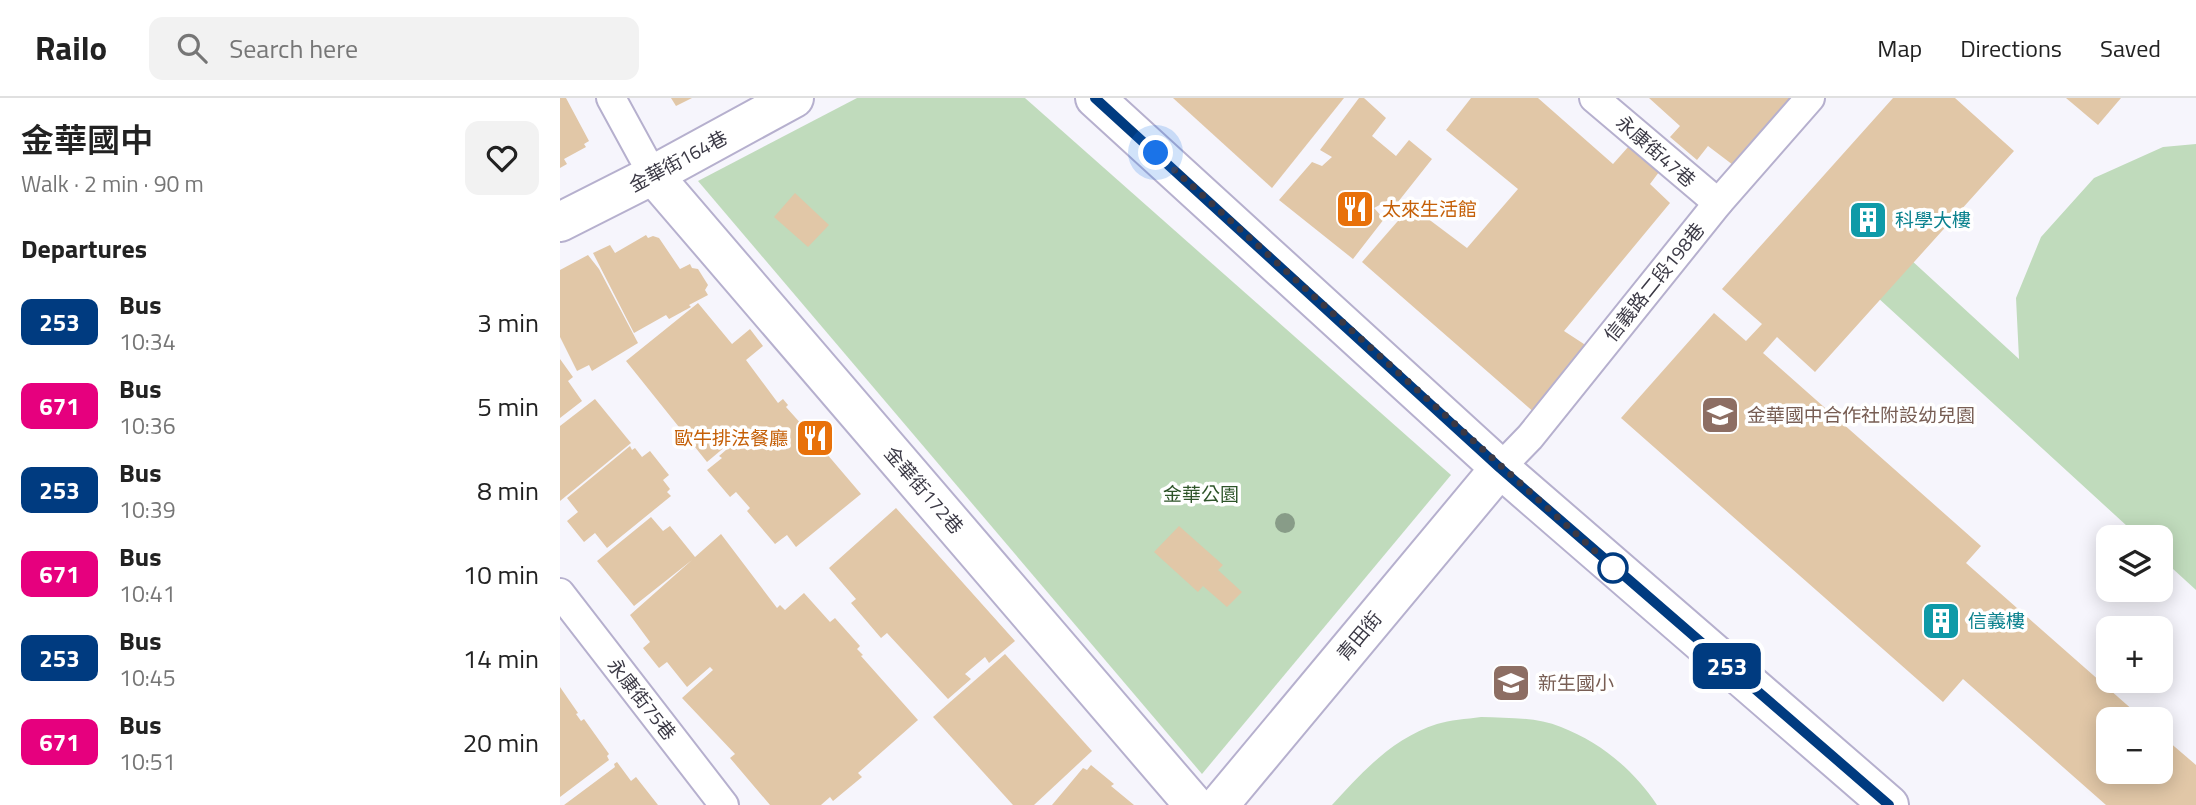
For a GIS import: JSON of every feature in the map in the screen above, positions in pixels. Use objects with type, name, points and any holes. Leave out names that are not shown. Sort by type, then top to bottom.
[{"type":"street","name":"金華街164巷","points":[[560,222],[794,98]]},
{"type":"street","points":[[1095,98],[1500,468],[1889,805]]},
{"type":"street","name":"金華街172巷","points":[[653,175],[1194,805]]},
{"type":"street","name":"青田街","points":[[1219,805],[1500,468]]},
{"type":"lane","points":[[611,98],[653,175]]},
{"type":"lane","name":"永康街47巷","points":[[1594,98],[1718,203]]},
{"type":"lane","name":"信義路二段198巷","points":[[1500,468],[1530,437],[1718,203],[1810,98]]},
{"type":"lane","name":"永康街75巷","points":[[560,593],[724,805]]},
{"type":"green space","name":"金華公園","points":[[857,98],[1025,98],[1451,475],[1202,774],[698,181]]},
{"type":"green space","points":[[2196,144],[2196,590],[2173,569],[2173,525],[2126,525],[1829,253],[1862,215],[2019,359],[2016,298],[2041,237],[2094,178],[2163,147]]},
{"type":"green space","points":[[1481,717],[1542,721],[1575,733],[1615,758],[1638,780],[1657,805],[1332,805],[1379,757],[1406,738],[1437,724]]},
{"type":"building","points":[[560,98],[566,98],[589,141],[584,144],[586,147],[564,159],[567,164],[560,168]]},
{"type":"building","points":[[671,98],[692,98],[676,106]]},
{"type":"building","points":[[1173,98],[1344,98],[1272,188]]},
{"type":"building","points":[[1359,98],[1364,98],[1386,118],[1372,136],[1396,156],[1409,140],[1432,159],[1394,207],[1387,201],[1374,208],[1384,219],[1353,259],[1279,200],[1312,162],[1322,166],[1332,157],[1320,150]]},
{"type":"building","points":[[1471,98],[1538,98],[1613,164],[1629,146],[1659,172],[1650,184],[1670,203],[1564,331],[1587,346],[1536,414],[1362,262],[1411,206],[1467,248],[1518,189],[1446,130]]},
{"type":"building","points":[[1649,98],[1799,98],[1737,168],[1708,146],[1697,160],[1670,137],[1680,126]]},
{"type":"building","points":[[1893,98],[1955,98],[2014,151],[1815,372],[1777,337],[1763,353],[1981,546],[1966,563],[2096,678],[2096,693],[2114,693],[2129,707],[2096,707],[2096,784],[2173,784],[2173,745],[2196,765],[2196,805],[2106,805],[1963,679],[1943,702],[1621,418],[1714,313],[1746,341],[1762,324],[1722,289]]},
{"type":"building","points":[[2066,98],[2121,98],[2098,125]]},
{"type":"building","points":[[795,193],[829,225],[808,247],[774,217]]},
{"type":"building","points":[[646,235],[648,238],[659,238],[680,269],[690,264],[692,268],[698,269],[708,285],[705,290],[708,295],[669,319],[666,315],[634,333],[593,253],[610,245],[615,253]]},
{"type":"building","points":[[588,255],[599,269],[638,343],[592,371],[589,365],[577,371],[560,337],[560,270]]},
{"type":"building","points":[[698,303],[732,344],[750,329],[763,346],[746,360],[778,403],[783,399],[788,405],[786,407],[803,426],[805,425],[861,494],[796,547],[787,535],[775,544],[747,511],[750,508],[736,492],[730,497],[707,470],[748,431],[745,430],[707,462],[626,361]]},
{"type":"building","points":[[560,359],[573,377],[568,381],[582,401],[560,418]]},
{"type":"building","points":[[595,399],[631,443],[560,501],[560,426]]},
{"type":"building","points":[[630,446],[642,457],[650,451],[669,475],[663,480],[670,489],[667,492],[671,496],[607,548],[595,533],[584,542],[567,521],[578,512],[567,498]]},
{"type":"building","points":[[896,508],[1015,641],[989,663],[985,657],[965,674],[971,679],[948,699],[887,633],[881,638],[851,603],[856,599],[829,568]]},
{"type":"building","points":[[651,517],[663,531],[670,526],[695,557],[721,534],[777,608],[780,605],[785,610],[804,593],[830,622],[835,618],[860,646],[857,649],[863,655],[861,656],[918,720],[858,773],[862,777],[833,801],[830,797],[821,805],[770,805],[730,758],[735,754],[682,698],[713,670],[710,667],[687,687],[667,662],[659,668],[643,648],[650,642],[630,615],[692,560],[634,606],[597,561]]},
{"type":"building","points":[[1179,526],[1223,565],[1218,570],[1242,592],[1227,607],[1203,586],[1198,592],[1154,552]]},
{"type":"building","points":[[1005,654],[1092,751],[1034,805],[1013,805],[933,717]]},
{"type":"building","points":[[560,687],[581,721],[584,719],[609,754],[609,760],[560,797]]},
{"type":"building","points":[[617,762],[631,781],[636,777],[658,805],[564,805],[615,767]]},
{"type":"building","points":[[1091,765],[1134,805],[1052,805],[1083,768],[1087,770]]},
{"type":"bus line","name":"253","points":[[1095,98],[1500,468],[1889,805]]},
{"type":"place","name":"太來生活館","points":[[1355,209]]},
{"type":"place","name":"科學大樓","points":[[1868,220]]},
{"type":"place","name":"金華國中合作社附設幼兒園","points":[[1720,415]]},
{"type":"place","name":"歐牛排法餐廳","points":[[815,438]]},
{"type":"place","name":"信義樓","points":[[1941,621]]},
{"type":"place","name":"新生國小","points":[[1511,683]]},
{"type":"route","points":[[1156,153],[1500,468],[1617,571],[1613,568]]}]
